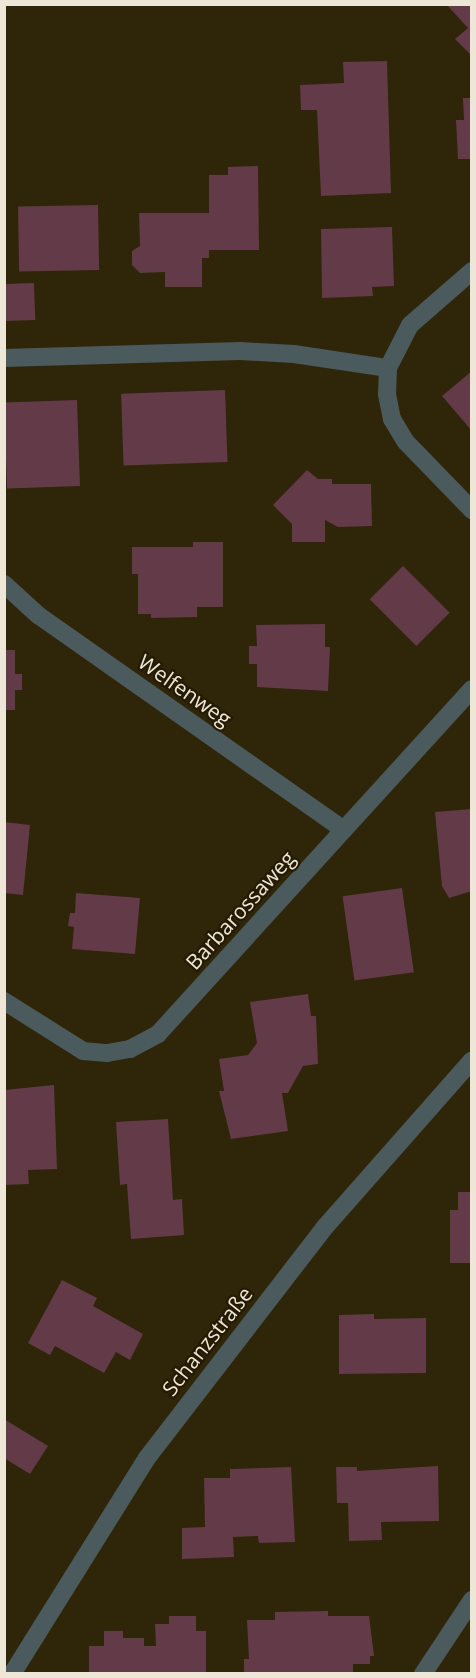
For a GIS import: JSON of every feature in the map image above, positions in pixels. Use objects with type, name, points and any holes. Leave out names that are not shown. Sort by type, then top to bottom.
[{"type":"street","points":[[471,271],[410,325],[388,368],[387,394],[392,419],[405,442],[471,510]]},
{"type":"street","points":[[4,358],[240,351],[294,354],[388,368]]},
{"type":"street","name":"Welfenweg","points":[[4,585],[38,615],[343,830]]},
{"type":"street","name":"Barbarossaweg","points":[[4,1001],[83,1051],[107,1053],[130,1049],[158,1034],[471,689]]},
{"type":"street","name":"Schanzstraße","points":[[12,1674],[154,1449],[325,1227],[471,1060]]},
{"type":"street","points":[[423,1674],[471,1600]]},
{"type":"building","points":[[446,4],[472,4],[472,56],[455,39],[468,28]]},
{"type":"building","points":[[387,61],[391,193],[321,196],[317,110],[301,110],[300,85],[344,83],[343,62]]},
{"type":"building","points":[[463,98],[472,98],[472,159],[458,159],[456,120],[464,120]]},
{"type":"building","points":[[258,166],[259,250],[209,250],[209,258],[202,258],[202,287],[165,287],[165,272],[140,273],[132,265],[132,251],[140,246],[139,213],[209,213],[209,175],[228,175],[228,167]]},
{"type":"building","points":[[98,205],[99,270],[19,271],[18,206]]},
{"type":"building","points":[[392,227],[394,286],[372,287],[373,296],[322,298],[321,229]]},
{"type":"building","points":[[34,283],[35,320],[5,321],[4,284]]},
{"type":"building","points":[[472,371],[472,431],[442,396]]},
{"type":"building","points":[[225,390],[228,462],[124,466],[121,394]]},
{"type":"building","points":[[77,400],[80,486],[7,488],[4,403]]},
{"type":"building","points":[[307,470],[318,479],[332,479],[332,484],[371,484],[372,526],[338,527],[325,520],[325,542],[292,542],[292,524],[273,505]]},
{"type":"building","points":[[193,542],[223,542],[223,607],[197,607],[197,617],[151,618],[151,614],[138,614],[138,574],[132,574],[132,547],[193,547]]},
{"type":"building","points":[[403,566],[450,613],[416,646],[370,599]]},
{"type":"building","points":[[325,624],[325,647],[330,647],[328,691],[257,687],[257,664],[249,664],[249,646],[257,646],[256,625]]},
{"type":"building","points":[[4,650],[15,650],[15,674],[22,674],[22,690],[15,690],[15,710],[4,710]]},
{"type":"building","points":[[472,809],[472,891],[449,898],[442,886],[435,812]]},
{"type":"building","points":[[4,822],[30,825],[23,895],[4,893]]},
{"type":"building","points":[[402,888],[414,972],[354,981],[343,896]]},
{"type":"building","points":[[76,893],[140,898],[135,954],[72,949],[74,927],[68,926],[70,913],[75,913]]},
{"type":"building","points":[[308,994],[311,1016],[316,1016],[318,1064],[303,1066],[288,1093],[282,1093],[288,1131],[231,1139],[219,1091],[224,1091],[219,1059],[248,1055],[257,1043],[250,1002]]},
{"type":"building","points":[[54,1085],[57,1169],[28,1170],[29,1184],[4,1185],[4,1090]]},
{"type":"building","points":[[168,1119],[173,1200],[182,1199],[184,1235],[131,1239],[127,1184],[120,1185],[116,1122]]},
{"type":"building","points":[[458,1192],[472,1192],[472,1263],[450,1263],[450,1210],[458,1210]]},
{"type":"building","points":[[62,1280],[97,1298],[93,1306],[143,1334],[130,1360],[116,1352],[104,1373],[55,1346],[50,1355],[28,1343]]},
{"type":"building","points":[[374,1314],[374,1319],[426,1318],[426,1373],[339,1374],[339,1315]]},
{"type":"building","points":[[4,1419],[48,1446],[30,1474],[4,1458]]},
{"type":"building","points":[[438,1466],[439,1521],[381,1522],[382,1540],[349,1541],[348,1503],[337,1503],[336,1467],[357,1467],[357,1471]]},
{"type":"building","points":[[291,1467],[295,1542],[259,1543],[258,1536],[233,1537],[234,1557],[182,1559],[182,1528],[205,1527],[204,1478],[230,1478],[230,1469]]},
{"type":"building","points":[[328,1611],[328,1616],[369,1616],[374,1656],[370,1656],[370,1664],[353,1664],[353,1674],[244,1674],[244,1659],[249,1659],[247,1620],[275,1620],[275,1612]]},
{"type":"building","points":[[169,1616],[196,1616],[196,1631],[206,1631],[206,1674],[89,1674],[89,1646],[104,1646],[104,1631],[123,1631],[123,1638],[144,1638],[144,1646],[156,1646],[155,1624],[169,1624]]}]
